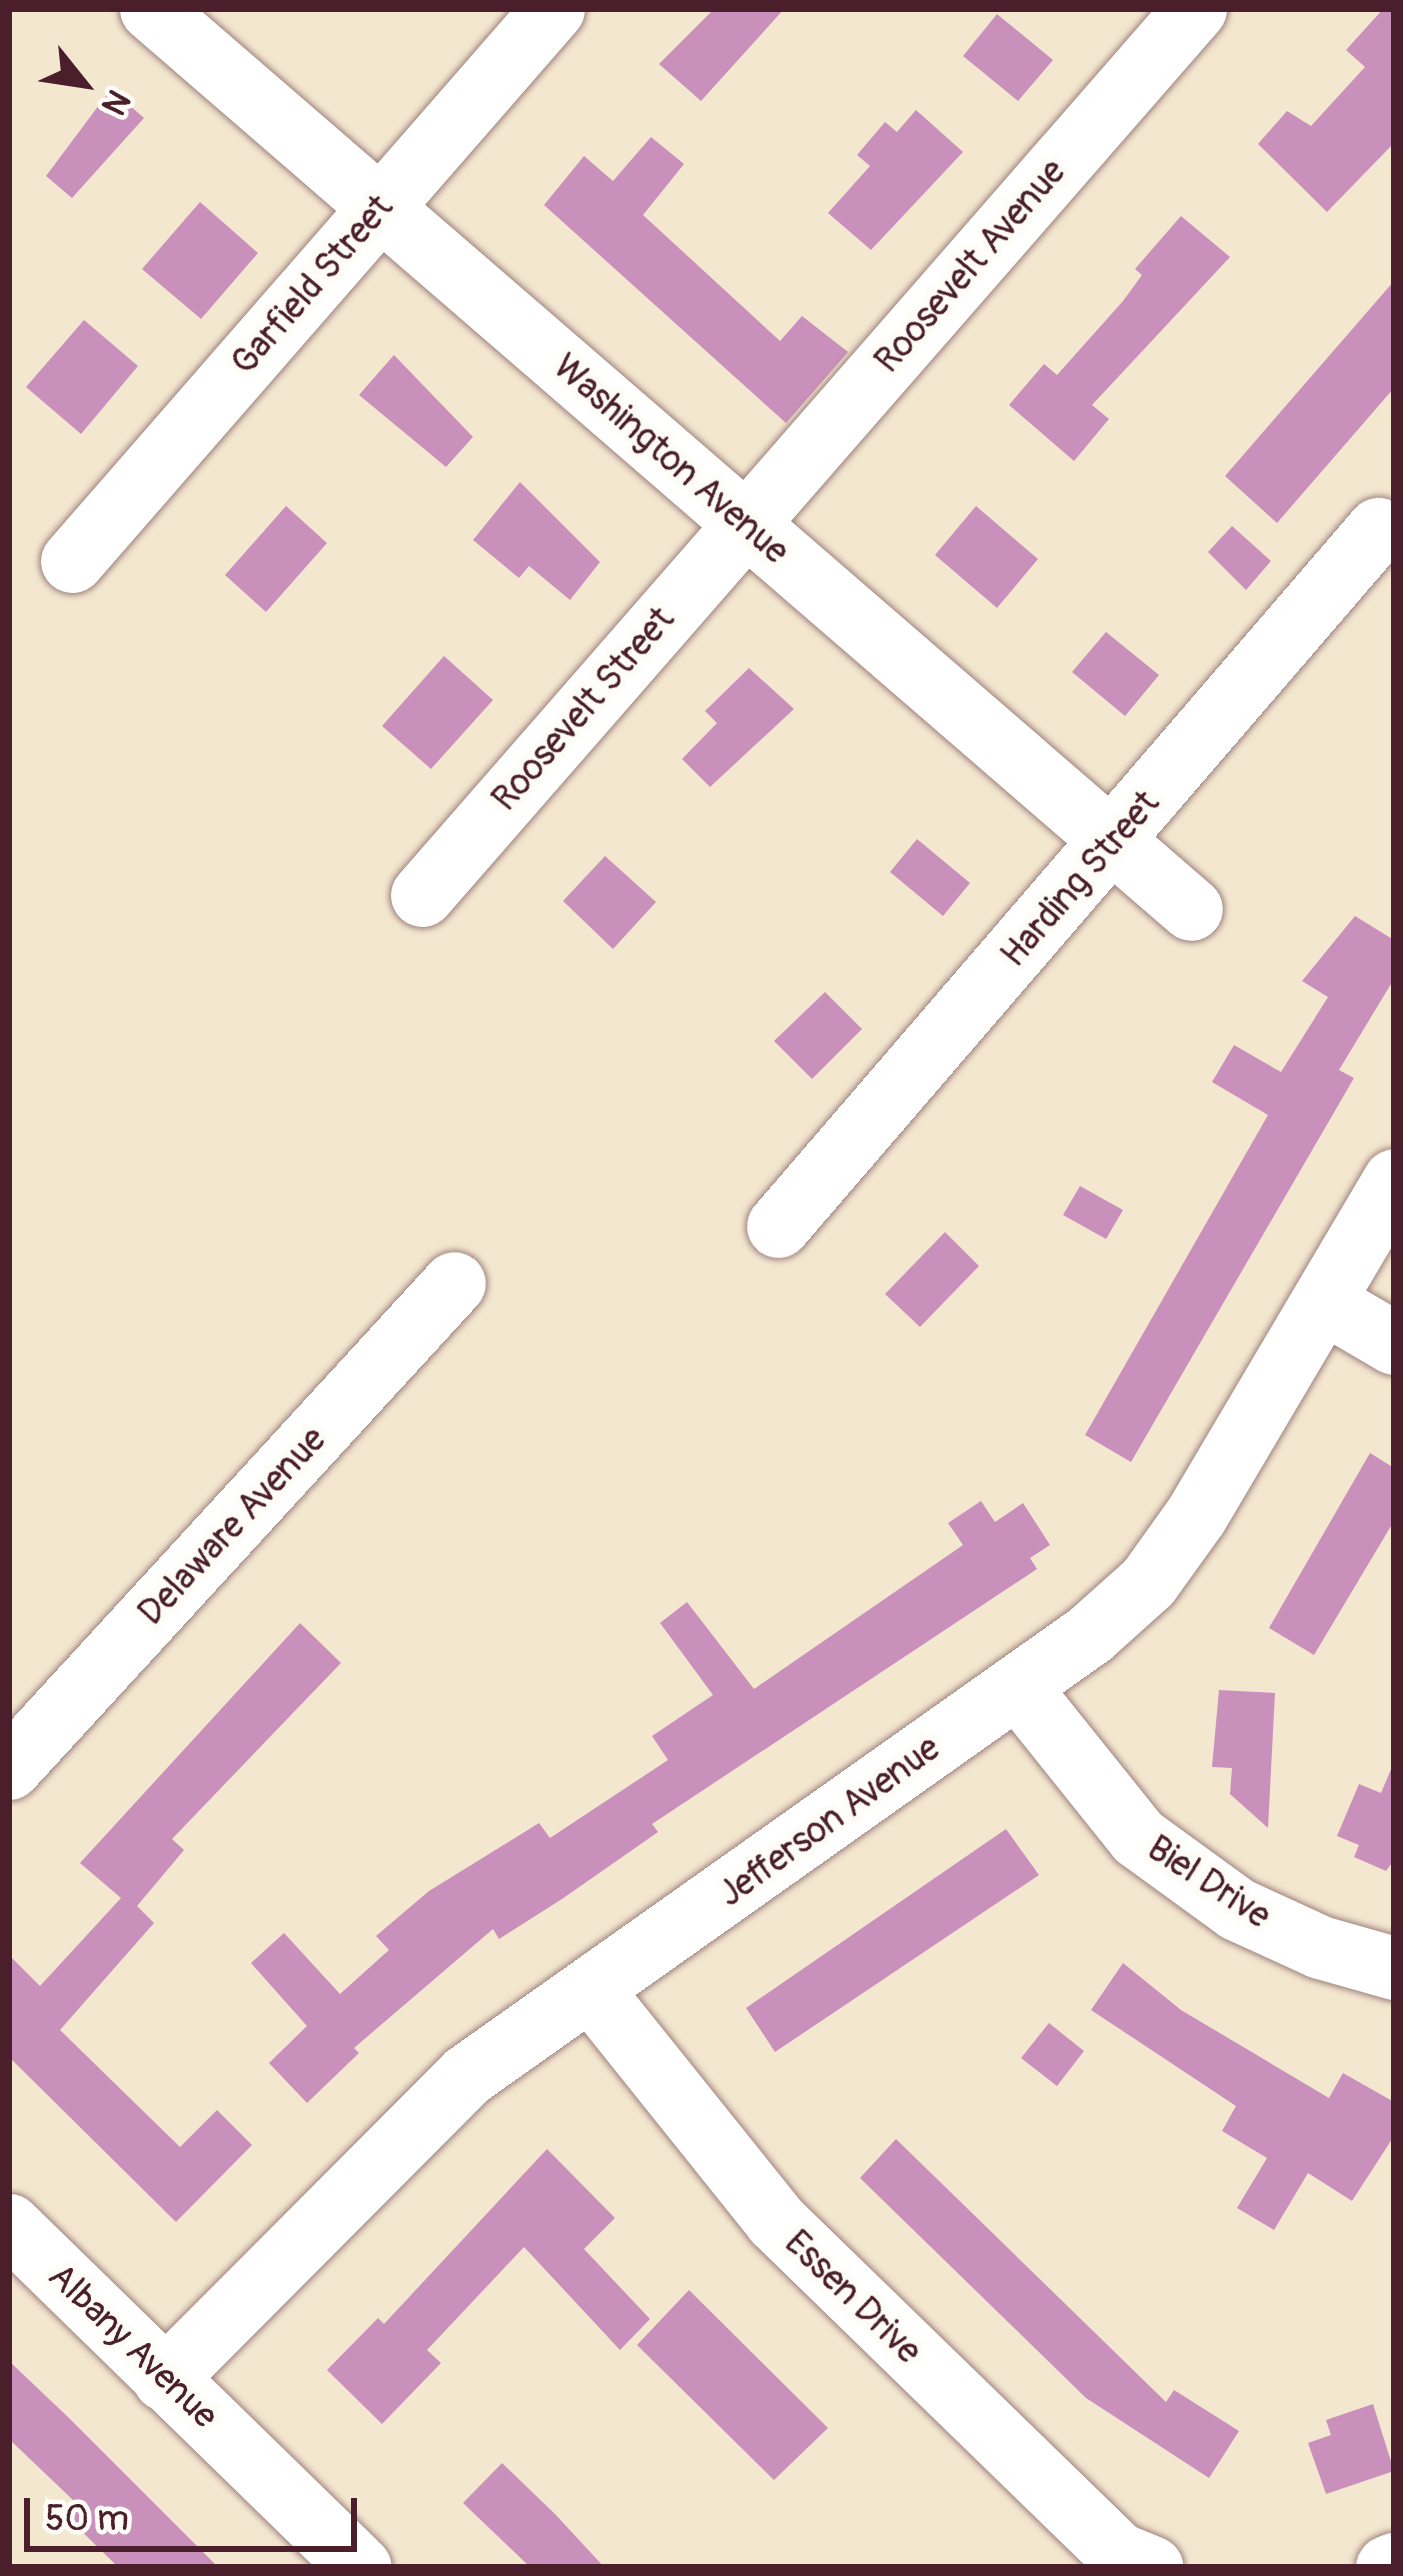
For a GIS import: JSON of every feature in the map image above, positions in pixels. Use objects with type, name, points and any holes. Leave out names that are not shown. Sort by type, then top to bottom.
[{"type":"street","name":"Washington Avenue","points":[[151,9],[1191,909]]},
{"type":"street","name":"Garfield Street","points":[[72,561],[553,9]]},
{"type":"street","name":"Roosevelt Avenue","points":[[745,523],[1195,9]]},
{"type":"street","name":"Roosevelt Street","points":[[422,895],[745,523]]},
{"type":"street","name":"Harding Street","points":[[778,1226],[1378,529]]},
{"type":"street","name":"Jefferson Avenue","points":[[164,2378],[467,2075],[1017,1686],[1148,1582],[1324,1302],[1394,1180]]},
{"type":"street","name":"Delaware Avenue","points":[[9,1768],[454,1283]]},
{"type":"street","points":[[1324,1302],[1394,1343]]},
{"type":"street","name":"Biel Drive","points":[[1017,1686],[1138,1837],[1237,1909],[1319,1947],[1394,1968]]},
{"type":"street","name":"Essen Drive","points":[[591,1990],[775,2220],[1119,2554],[1150,2567]]},
{"type":"street","name":"Albany Avenue","points":[[9,2224],[360,2567]]},
{"type":"building","points":[[714,9],[784,9],[701,101],[659,64]]},
{"type":"building","points":[[1383,9],[1394,9],[1394,143],[1327,212],[1258,144],[1287,111],[1311,126],[1365,67],[1346,50]]},
{"type":"building","points":[[997,14],[1053,60],[1018,101],[963,56]]},
{"type":"building","points":[[111,89],[144,118],[72,198],[46,176]]},
{"type":"building","points":[[916,110],[963,152],[871,250],[828,213],[870,166],[857,155],[885,122],[897,132]]},
{"type":"building","points":[[651,137],[684,164],[643,215],[780,341],[802,316],[848,352],[786,423],[544,205],[584,156],[613,181]]},
{"type":"building","points":[[200,202],[258,253],[201,319],[142,269]]},
{"type":"building","points":[[1181,216],[1230,257],[1092,405],[1109,419],[1074,461],[1009,405],[1044,364],[1057,375],[1123,301],[1142,275],[1135,269]]},
{"type":"building","points":[[1394,281],[1394,388],[1277,523],[1225,476]]},
{"type":"building","points":[[84,320],[138,366],[81,434],[26,387]]},
{"type":"building","points":[[394,355],[473,437],[446,467],[359,395]]},
{"type":"building","points":[[520,482],[600,562],[570,600],[529,566],[519,578],[473,540]]},
{"type":"building","points":[[286,506],[327,543],[266,612],[225,575]]},
{"type":"building","points":[[976,506],[1038,559],[997,608],[935,555]]},
{"type":"building","points":[[1232,526],[1271,561],[1246,590],[1208,552]]},
{"type":"building","points":[[1106,632],[1159,675],[1125,716],[1072,672]]},
{"type":"building","points":[[444,656],[493,700],[431,769],[382,726]]},
{"type":"building","points":[[749,668],[794,709],[710,787],[682,759],[717,723],[705,711]]},
{"type":"building","points":[[917,839],[970,883],[943,916],[890,872]]},
{"type":"building","points":[[605,856],[656,902],[613,949],[563,901]]},
{"type":"building","points":[[1355,916],[1394,940],[1394,979],[1339,1070],[1354,1078],[1131,1462],[1085,1435],[1268,1115],[1212,1082],[1234,1045],[1281,1072],[1328,997],[1302,981]]},
{"type":"building","points":[[825,992],[862,1029],[812,1079],[774,1041]]},
{"type":"building","points":[[1080,1186],[1123,1210],[1106,1239],[1063,1215]]},
{"type":"building","points":[[945,1232],[979,1266],[920,1327],[885,1294]]},
{"type":"building","points":[[1370,1453],[1394,1468],[1394,1521],[1314,1655],[1269,1628]]},
{"type":"building","points":[[981,1501],[995,1522],[1023,1503],[1050,1545],[1030,1558],[1037,1569],[652,1824],[658,1832],[562,1899],[499,1939],[493,1929],[354,2048],[359,2053],[307,2103],[269,2063],[307,2026],[251,1963],[284,1933],[340,1994],[389,1950],[376,1936],[429,1891],[539,1823],[550,1838],[668,1760],[652,1736],[713,1695],[660,1623],[687,1602],[754,1689],[963,1545],[948,1523]]},
{"type":"building","points":[[300,1623],[341,1663],[172,1839],[184,1850],[137,1906],[154,1923],[60,2030],[180,2147],[217,2110],[252,2145],[176,2222],[9,2057],[9,1955],[40,1986],[121,1898],[80,1863]]},
{"type":"building","points":[[1219,1690],[1275,1693],[1268,1828],[1230,1794],[1232,1768],[1212,1767]]},
{"type":"building","points":[[1394,1762],[1394,1860],[1386,1871],[1354,1857],[1359,1845],[1337,1836],[1359,1784],[1381,1793]]},
{"type":"building","points":[[1006,1829],[1039,1875],[775,2052],[746,2008]]},
{"type":"building","points":[[1123,1963],[1181,2010],[1329,2098],[1343,2073],[1394,2102],[1394,2136],[1352,2201],[1308,2173],[1274,2230],[1237,2208],[1267,2158],[1222,2131],[1236,2106],[1091,2010]]},
{"type":"building","points":[[1049,2023],[1084,2051],[1057,2086],[1021,2058]]},
{"type":"building","points":[[896,2139],[1166,2402],[1174,2390],[1239,2431],[1209,2478],[1086,2398],[860,2178]]},
{"type":"building","points":[[547,2149],[615,2218],[584,2249],[650,2319],[620,2350],[524,2247],[427,2350],[441,2363],[382,2424],[327,2370],[378,2318],[384,2324]]},
{"type":"building","points":[[689,2290],[828,2428],[774,2480],[637,2345]]},
{"type":"building","points":[[9,2361],[218,2567],[118,2567],[63,2513],[74,2501],[9,2439]]},
{"type":"building","points":[[1373,2404],[1394,2471],[1326,2494],[1308,2443],[1331,2435],[1326,2420]]},
{"type":"building","points":[[502,2463],[604,2567],[530,2567],[463,2503]]}]
